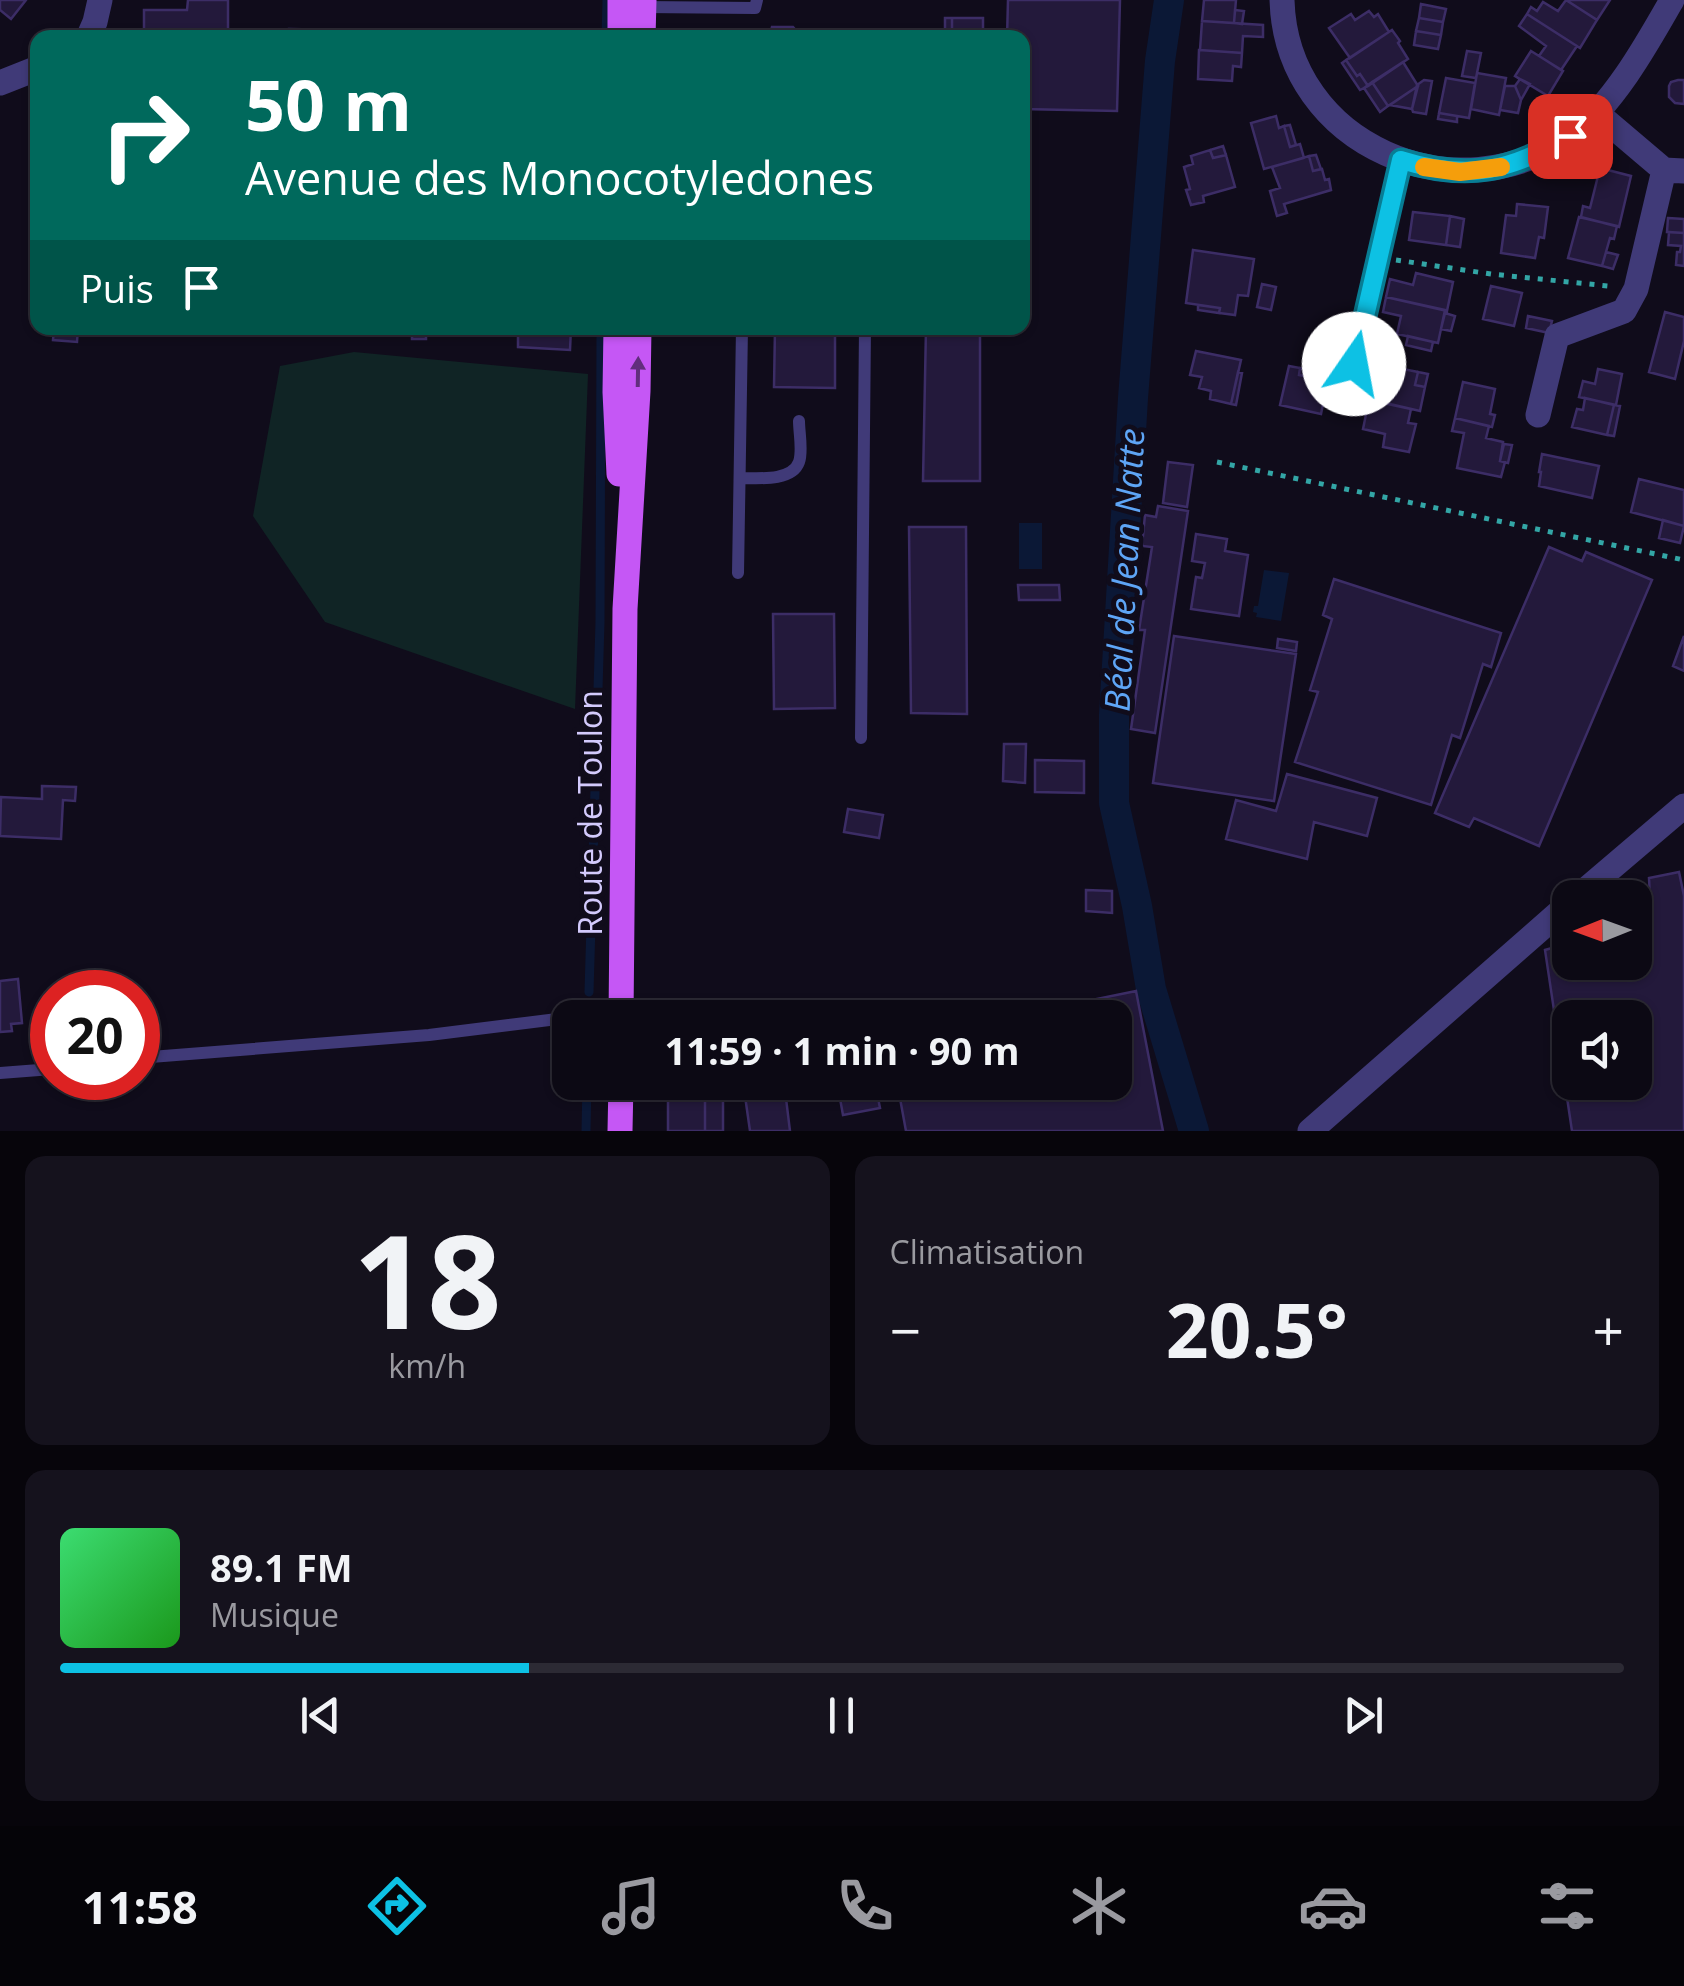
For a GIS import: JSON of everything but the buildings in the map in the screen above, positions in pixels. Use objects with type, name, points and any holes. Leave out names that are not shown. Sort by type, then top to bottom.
[{"type":"main road","points":[[623,30],[632,4]]},
{"type":"main road","points":[[632,4],[640,30]]},
{"type":"main road","name":"Route de Toulon","points":[[616,335],[625,609]]},
{"type":"main road","name":"Route de Toulon","points":[[622,1000],[625,609],[639,335]]},
{"type":"main road","points":[[620,1131],[621,1100]]},
{"type":"street","points":[[92,30],[100,0]]},
{"type":"street","points":[[1282,0],[1287,38],[1298,67],[1315,96],[1356,138],[1401,160],[1460,172],[1518,163],[1570,136],[1598,114],[1664,3]]},
{"type":"street","points":[[0,82],[30,71]]},
{"type":"street","points":[[1538,415],[1557,336],[1624,310],[1636,289],[1674,170],[1598,114]]},
{"type":"street","points":[[1597,880],[1684,806]]},
{"type":"street","points":[[1310,1131],[1552,919]]},
{"type":"lane","points":[[632,4],[755,8],[757,0]]},
{"type":"lane","points":[[1354,364],[1401,160]]},
{"type":"lane","points":[[738,573],[742,335]]},
{"type":"lane","points":[[861,738],[865,335]]},
{"type":"lane","points":[[740,478],[773,478],[792,471],[799,462],[799,421]]},
{"type":"lane","points":[[160,1056],[552,1022]]},
{"type":"lane","points":[[0,1073],[30,1070]]},
{"type":"path","points":[[1388,258],[1491,274],[1636,289]]},
{"type":"path","points":[[1217,462],[1684,560]]},
{"type":"green space","points":[[354,352],[588,374],[575,709],[325,622],[253,516],[280,366]]},
{"type":"water","points":[[1019,523],[1042,523],[1042,569],[1019,569]]},
{"type":"water","points":[[1264,570],[1289,573],[1281,621],[1256,617],[1253,612],[1254,606],[1258,606]]},
{"type":"waterway","points":[[606,30],[607,0]]},
{"type":"waterway","name":"Béal de Jean Natte","points":[[1169,0],[1160,61],[1133,398],[1114,715],[1114,803],[1151,989],[1194,1131]]},
{"type":"waterway","points":[[589,992],[600,622],[601,335]]},
{"type":"waterway","points":[[586,1131],[587,1100]]},
{"type":"slow traffic","points":[[1424,167],[1460,172],[1501,167]]},
{"type":"route","points":[[1354,364],[1401,160],[1460,172],[1492,169],[1518,163],[1570,136]]}]
